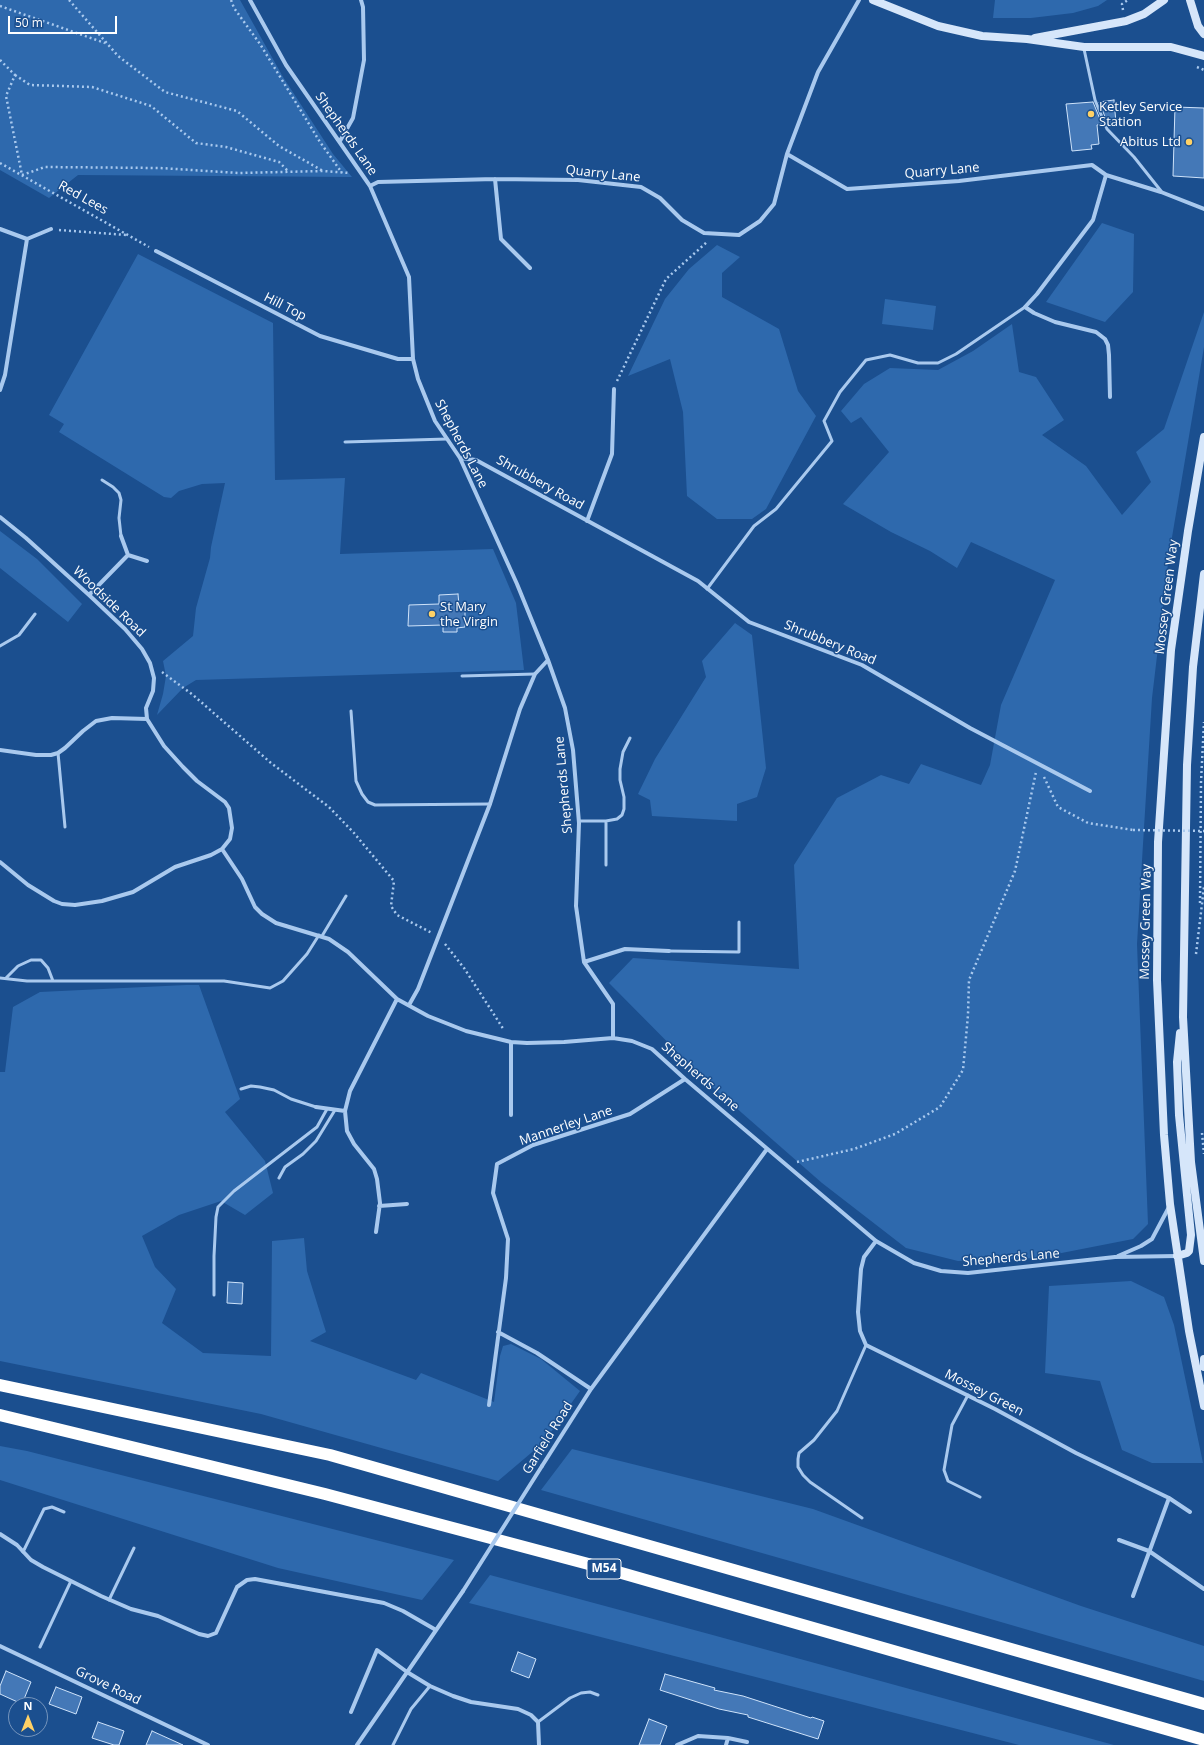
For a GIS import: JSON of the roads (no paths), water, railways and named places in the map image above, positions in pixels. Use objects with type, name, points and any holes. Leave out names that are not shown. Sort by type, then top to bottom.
[{"type":"highway","points":[[0,1385],[330,1455],[1204,1704]]},
{"type":"highway","name":"M54","points":[[0,1415],[325,1494],[611,1570],[1204,1740]]},
{"type":"main road","points":[[873,0],[938,26],[982,36],[1027,39],[1084,47],[1171,47],[1204,56]]},
{"type":"main road","points":[[1027,39],[1126,21],[1144,14],[1164,0]]},
{"type":"main road","points":[[1190,0],[1198,26],[1204,34]]},
{"type":"main road","name":"Mossey Green Way","points":[[1204,438],[1188,532],[1172,650],[1158,842],[1157,974],[1158,1026],[1170,1204],[1189,1331],[1204,1406]]},
{"type":"main road","points":[[1204,574],[1193,667],[1187,765],[1183,1017],[1191,1162],[1204,1261]]},
{"type":"main road","points":[[1177,1256],[1189,1251],[1191,1235],[1181,1146],[1177,1078],[1177,1056],[1183,1017]]},
{"type":"main road","points":[[1204,1360],[1204,1367]]},
{"type":"street","name":"Shepherds Lane","points":[[250,0],[286,65],[370,186],[410,277],[413,359],[418,379],[435,421],[460,458],[517,584],[548,660],[565,708],[571,743],[579,821],[576,906],[584,962],[613,1004],[613,1038],[632,1041],[652,1048],[685,1079],[876,1241],[914,1263],[941,1271],[975,1273],[1115,1257],[1177,1256]]},
{"type":"street","points":[[340,141],[353,118],[364,60],[363,7],[361,0]]},
{"type":"street","name":"Quarry Lane","points":[[370,186],[378,182],[495,179],[578,180],[641,187],[660,198],[682,220],[704,233],[715,235],[739,235],[760,221],[774,204],[787,154],[818,72],[859,0]]},
{"type":"street","name":"Quarry Lane","points":[[787,154],[847,189],[959,181],[1092,165],[1106,175],[1161,192],[1204,209]]},
{"type":"street","points":[[1106,175],[1093,220],[1037,294],[1025,306],[1034,313],[1048,319],[1096,332],[1105,339],[1108,346],[1109,355],[1110,398]]},
{"type":"street","points":[[495,179],[501,239],[530,268]]},
{"type":"street","points":[[0,229],[27,239],[51,230]]},
{"type":"street","points":[[0,390],[5,375],[27,239]]},
{"type":"street","name":"Hill Top","points":[[156,251],[320,336],[398,359],[413,359]]},
{"type":"street","name":"Shrubbery Road","points":[[587,521],[612,454],[614,389]]},
{"type":"street","name":"Shrubbery Road","points":[[460,458],[476,460],[698,581],[749,622],[862,665],[970,728],[1090,791]]},
{"type":"street","name":"Woodside Road","points":[[0,517],[26,538],[89,595],[125,629],[142,649],[150,663],[154,684],[146,708],[147,720]]},
{"type":"street","points":[[121,536],[128,555]]},
{"type":"street","points":[[89,595],[128,555]]},
{"type":"street","points":[[128,555],[147,561]]},
{"type":"street","points":[[409,1005],[418,989],[439,937],[490,804],[520,709],[535,674],[548,660]]},
{"type":"street","points":[[0,750],[36,755],[58,753],[70,745],[83,731],[96,721],[112,718],[147,720],[164,746],[197,782],[225,802],[229,808],[232,828],[230,839],[222,849],[211,855],[175,867],[129,894],[102,901],[76,905],[62,904],[54,901],[28,885],[0,862]]},
{"type":"street","points":[[222,849],[242,879],[252,902],[262,914],[276,923],[321,936],[339,945],[398,999],[453,1027],[511,1042],[549,1043],[613,1038]]},
{"type":"street","points":[[584,962],[625,949],[669,951]]},
{"type":"street","points":[[376,1232],[380,1206],[379,1188],[374,1169],[354,1144],[347,1131],[345,1111],[350,1091],[398,999]]},
{"type":"street","points":[[511,1042],[511,1115]]},
{"type":"street","name":"Mannerley Lane","points":[[489,1405],[506,1278],[508,1239],[493,1193],[497,1164],[533,1145],[630,1114],[685,1079]]},
{"type":"street","points":[[316,1107],[345,1111]]},
{"type":"street","name":"Garfield Road","points":[[357,1745],[463,1591],[591,1389],[767,1149]]},
{"type":"street","points":[[380,1206],[407,1204]]},
{"type":"street","points":[[1115,1257],[1142,1246],[1152,1239],[1170,1204]]},
{"type":"street","points":[[866,1345],[860,1331],[858,1312],[861,1269],[864,1257],[876,1241]]},
{"type":"street","points":[[498,1332],[537,1352],[591,1389]]},
{"type":"street","name":"Mossey Green","points":[[866,1345],[968,1395],[1076,1453],[1169,1498],[1190,1512]]},
{"type":"street","points":[[1133,1596],[1169,1498]]},
{"type":"street","points":[[0,1534],[17,1545],[31,1560],[43,1568],[131,1609],[158,1616],[208,1636],[216,1633],[237,1587],[247,1580],[256,1579],[384,1604],[402,1611],[436,1630]]},
{"type":"street","points":[[1119,1540],[1150,1551],[1204,1589]]},
{"type":"street","name":"Grove Road","points":[[0,1646],[208,1745]]},
{"type":"street","points":[[351,1712],[376,1650],[430,1686],[471,1702],[526,1712],[538,1722],[539,1745]]},
{"type":"street","points":[[677,1745],[698,1736],[728,1738],[747,1742]]},
{"type":"street","points":[[726,1745],[728,1738]]},
{"type":"lane","points":[[1084,47],[1095,100],[1107,129],[1134,157],[1161,192]]},
{"type":"lane","points":[[707,589],[754,526],[776,509],[832,441],[824,421],[840,392],[866,360],[890,355],[918,363],[938,363],[956,354],[1025,306]]},
{"type":"lane","points":[[345,442],[448,439]]},
{"type":"lane","points":[[102,480],[113,486],[119,493],[121,500],[119,518],[121,536]]},
{"type":"lane","points":[[0,646],[19,635],[35,614]]},
{"type":"lane","points":[[462,676],[535,674]]},
{"type":"lane","points":[[351,711],[356,781],[362,794],[368,802],[375,805],[490,804]]},
{"type":"lane","points":[[579,821],[606,821],[617,819],[622,815],[624,809],[624,797],[620,780],[620,769],[623,752],[630,738]]},
{"type":"lane","points":[[58,753],[65,827]]},
{"type":"lane","points":[[606,821],[606,865]]},
{"type":"lane","points":[[0,978],[53,981],[224,981],[270,988],[283,981],[307,954],[321,936],[346,896]]},
{"type":"lane","points":[[669,951],[739,952],[739,922]]},
{"type":"lane","points":[[6,978],[18,966],[31,960],[41,960],[48,968],[53,981]]},
{"type":"lane","points":[[241,1089],[251,1086],[274,1090],[291,1099],[316,1107]]},
{"type":"lane","points":[[214,1295],[214,1256],[218,1207],[234,1191],[317,1127],[327,1109]]},
{"type":"lane","points":[[278,1178],[286,1167],[303,1154],[316,1141],[335,1110]]},
{"type":"lane","points":[[862,1518],[810,1482],[798,1467],[798,1459],[799,1453],[814,1440],[837,1411],[866,1345]]},
{"type":"lane","points":[[968,1395],[952,1425],[944,1470],[948,1481],[980,1497]]},
{"type":"lane","points":[[23,1552],[44,1509],[52,1507],[64,1512]]},
{"type":"lane","points":[[110,1600],[134,1548]]},
{"type":"lane","points":[[40,1647],[71,1581]]},
{"type":"lane","points":[[393,1745],[411,1709],[430,1686]]},
{"type":"lane","points":[[538,1722],[570,1698],[581,1693],[590,1692],[598,1695]]},
{"type":"place","name":"Ketley Service Station","points":[[1091,114]]},
{"type":"place","name":"Abitus Ltd","points":[[1189,142]]},
{"type":"place","name":"St Mary the Virgin","points":[[432,614]]}]
